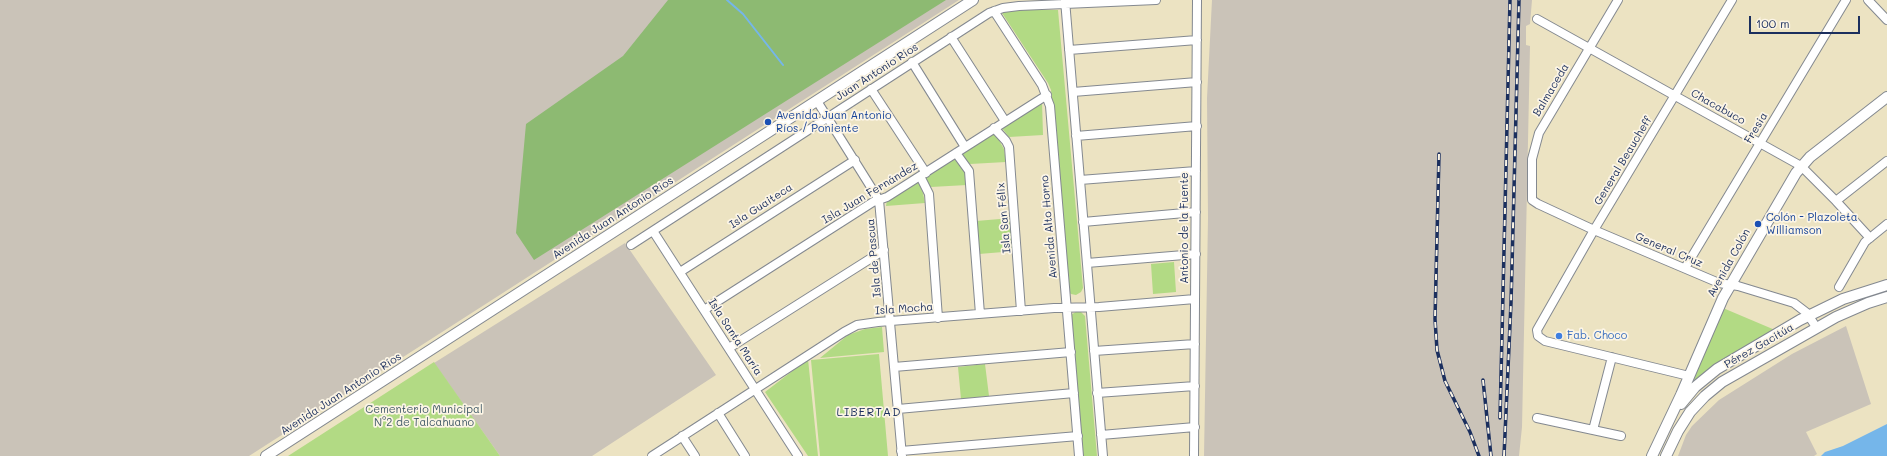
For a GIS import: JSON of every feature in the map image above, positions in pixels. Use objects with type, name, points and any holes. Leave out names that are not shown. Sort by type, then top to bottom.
[{"type":"main road","name":"Avenida Juan Antonio Ríos","points":[[266,456],[973,0]]},
{"type":"main road","name":"Avenida Colón","points":[[1652,456],[1689,376],[1711,323],[1730,285],[1801,166],[1887,97]]},
{"type":"main road","name":"Pérez Gacitúa","points":[[1668,422],[1690,393],[1710,374],[1736,357],[1809,315],[1851,296],[1887,285]]},
{"type":"main road","name":"Pérez Gacitúa","points":[[1668,452],[1678,431],[1690,412],[1713,389],[1740,370],[1816,328],[1853,309],[1887,297]]},
{"type":"street","name":"Juan Antonio Ríos","points":[[631,245],[912,62],[994,11],[1019,6],[1156,0]]},
{"type":"street","name":"Antonio de la Fuente","points":[[1194,456],[1197,0]]},
{"type":"street","name":"Balmaceda","points":[[1532,200],[1532,159],[1539,133],[1618,0]]},
{"type":"street","name":"General Beaucheff","points":[[1612,358],[1545,341],[1538,336],[1538,327],[1594,230],[1732,0]]},
{"type":"street","name":"Fresia","points":[[1685,268],[1846,0]]},
{"type":"street","points":[[1868,0],[1887,20]]},
{"type":"street","points":[[1065,3],[1103,456]]},
{"type":"street","name":"Avenida Alto Horno","points":[[994,11],[1047,94],[1051,118],[1079,456]]},
{"type":"street","name":"Chacabuco","points":[[1537,19],[1801,166],[1870,238]]},
{"type":"street","points":[[951,37],[1005,121]]},
{"type":"street","points":[[1069,50],[1197,40]]},
{"type":"street","points":[[912,62],[966,147]]},
{"type":"street","points":[[1072,92],[1197,82]]},
{"type":"street","points":[[871,89],[923,174],[929,194],[938,318]]},
{"type":"street","name":"Isla Juan Fernández","points":[[704,310],[873,202],[887,197],[1047,94]]},
{"type":"street","name":"Isla de Pascua","points":[[817,101],[879,200],[902,453]]},
{"type":"street","points":[[1076,136],[1197,126]]},
{"type":"street","name":"Isla San Félix","points":[[994,128],[1009,147],[1021,311]]},
{"type":"street","points":[[956,153],[969,171],[980,314]]},
{"type":"street","name":"Isla Guaiteca","points":[[680,272],[855,160]]},
{"type":"street","points":[[1836,201],[1887,161]]},
{"type":"street","points":[[1080,180],[1196,171]]},
{"type":"street","name":"General Cruz","points":[[1532,200],[1594,230],[1719,283],[1794,303],[1809,315],[1816,328]]},
{"type":"street","points":[[1083,222],[1196,212]]},
{"type":"street","points":[[1839,287],[1863,245],[1887,224]]},
{"type":"street","name":"Isla Santa María","points":[[653,230],[798,456]]},
{"type":"street","points":[[729,348],[884,250]]},
{"type":"street","points":[[1087,263],[1196,254]]},
{"type":"street","name":"Isla Mocha","points":[[652,456],[851,328],[863,324],[1196,298]]},
{"type":"street","points":[[1094,351],[1195,344]]},
{"type":"street","points":[[894,367],[1071,352]]},
{"type":"street","points":[[1593,430],[1612,358],[1689,376]]},
{"type":"street","points":[[1097,393],[1195,386]]},
{"type":"street","points":[[898,409],[1074,393]]},
{"type":"street","points":[[718,414],[745,456]]},
{"type":"street","points":[[1537,418],[1621,436]]},
{"type":"street","points":[[1101,435],[1195,427]]},
{"type":"street","points":[[682,436],[695,456]]},
{"type":"street","points":[[902,453],[1078,436]]},
{"type":"shaded area","points":[[0,0],[959,0],[249,456],[0,456]]},
{"type":"shaded area","points":[[1212,0],[1532,0],[1530,24],[1526,26],[1526,45],[1530,46],[1522,427],[1519,456],[1204,456],[1208,218],[1207,98]]},
{"type":"shaded area","points":[[625,243],[716,375],[592,456],[500,456],[434,363]]},
{"type":"shaded area","points":[[1846,326],[1871,404],[1806,432],[1817,454],[1814,456],[1678,456],[1686,435],[1692,426],[1719,400],[1792,354]]},
{"type":"green space","points":[[668,0],[946,0],[534,260],[516,233],[526,124],[623,56]]},
{"type":"green space","points":[[1058,10],[1083,288],[1081,292],[1076,295],[1071,294],[1068,291],[1051,90],[1048,83],[1002,13],[1003,11]]},
{"type":"green space","points":[[1042,101],[1043,135],[1009,137],[1001,127]]},
{"type":"green space","points":[[995,133],[1004,149],[1006,162],[970,164],[961,154]]},
{"type":"green space","points":[[956,158],[965,171],[967,185],[931,187],[923,178]]},
{"type":"green space","points":[[918,182],[923,193],[925,203],[886,206],[887,200]]},
{"type":"green space","points":[[1012,218],[1015,251],[979,254],[976,221]]},
{"type":"green space","points":[[1174,262],[1176,292],[1153,294],[1151,264]]},
{"type":"green space","points":[[1723,308],[1775,330],[1696,381],[1693,378]]},
{"type":"green space","points":[[1077,311],[1080,311],[1085,316],[1097,456],[1082,456],[1071,315]]},
{"type":"green space","points":[[882,327],[884,352],[820,358],[848,335],[865,329]]},
{"type":"green space","points":[[879,354],[888,456],[820,456],[811,360]]},
{"type":"green space","points":[[808,359],[818,456],[808,456],[765,392]]},
{"type":"green space","name":"Cementerio Municipal N°2 de Talcahuano","points":[[434,362],[500,456],[288,456]]},
{"type":"green space","points":[[985,364],[989,396],[961,399],[958,367]]},
{"type":"water","points":[[1887,424],[1887,456],[1821,456],[1825,452],[1843,446]]},
{"type":"waterway","points":[[727,0],[743,14],[783,65]]},
{"type":"railway","points":[[1500,418],[1510,0]]},
{"type":"railway","points":[[1504,456],[1511,303],[1519,0]]},
{"type":"railway","points":[[1439,154],[1435,319],[1437,350],[1445,381],[1470,432],[1479,456]]},
{"type":"railway","points":[[1483,380],[1491,456]]},
{"type":"place","name":"Avenida Juan Antonio Ríos / Poniente","points":[[768,122]]},
{"type":"place","name":"Colón - Plazoleta Williamson","points":[[1758,224]]},
{"type":"place","name":"Fab. Choco","points":[[1559,336]]},
{"type":"district","name":"LIBERTAD","points":[[869,412]]}]
